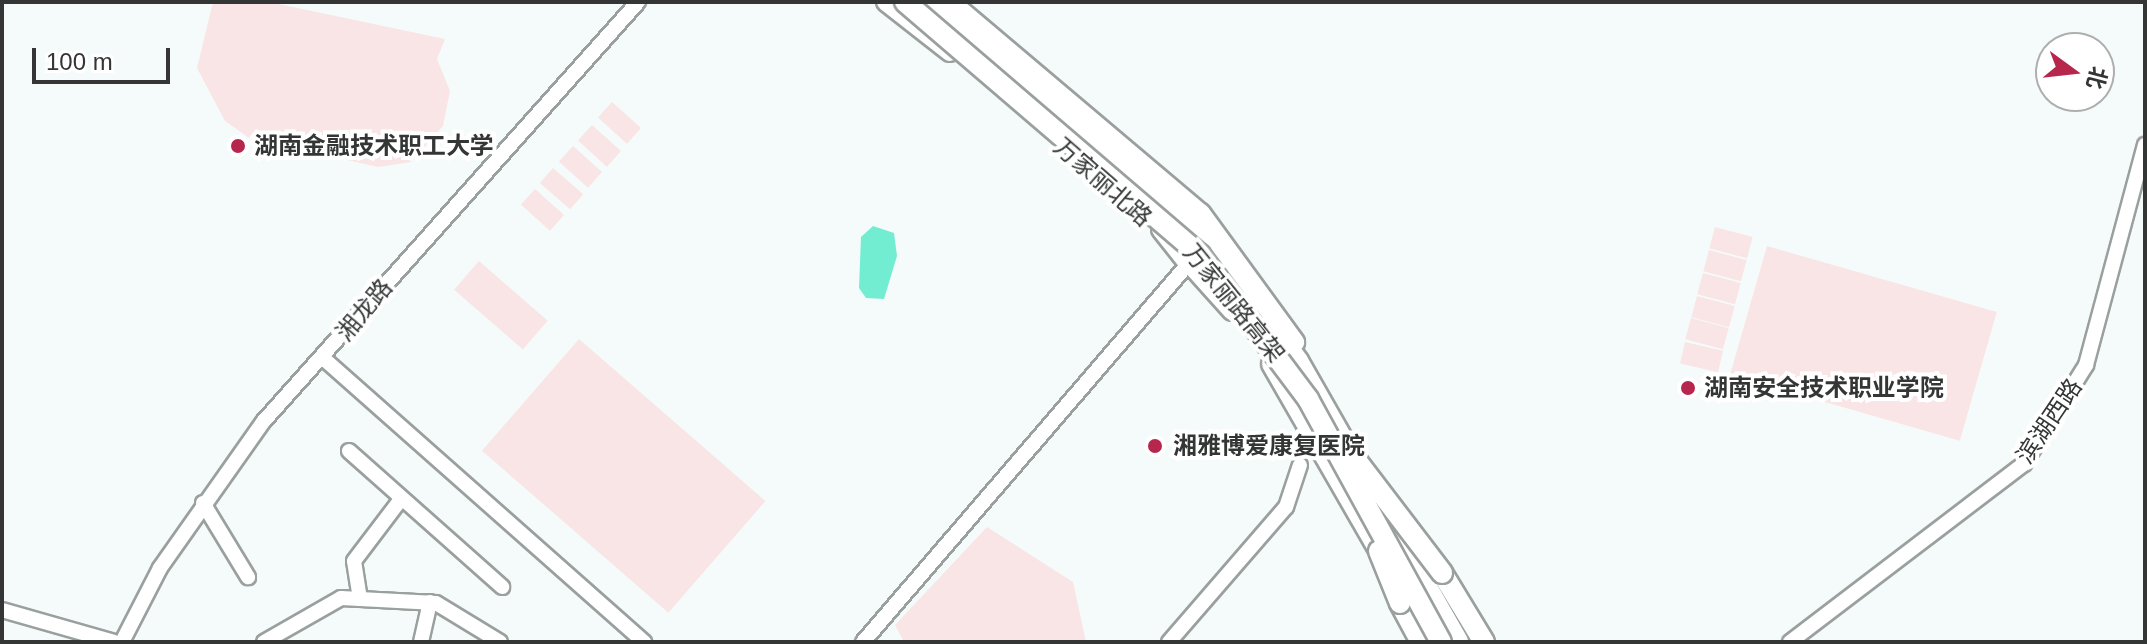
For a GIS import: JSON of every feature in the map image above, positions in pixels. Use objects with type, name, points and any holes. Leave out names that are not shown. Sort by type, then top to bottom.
[{"type":"highway","points":[[899,2],[1158,223],[1189,263]]},
{"type":"highway","name":"万家丽路高架","points":[[905,2],[1200,255],[1254,321],[1348,459],[1458,642]]},
{"type":"highway","name":"万家丽路高架","points":[[927,2],[1218,250],[1269,315],[1348,459],[1441,642]]},
{"type":"highway","points":[[1348,459],[1421,642]]},
{"type":"highway","points":[[1348,459],[1442,573],[1484,642]]},
{"type":"main road","name":"万家丽北路","points":[[886,2],[1156,227],[1247,327],[1308,420],[1430,642]]},
{"type":"main road","name":"万家丽北路","points":[[951,2],[1201,213],[1311,366],[1469,642]]},
{"type":"street","name":"湘龙路","points":[[122,642],[203,503],[323,358],[638,2]]},
{"type":"street","name":"滨湖西路","points":[[1790,642],[2024,464],[2086,365],[2145,145]]},
{"type":"street","points":[[863,642],[1189,263]]},
{"type":"street","points":[[323,358],[644,642]]},
{"type":"street","points":[[349,451],[502,587]]},
{"type":"street","points":[[1169,642],[1286,507],[1300,465]]},
{"type":"street","points":[[360,599],[354,561],[401,499]]},
{"type":"street","points":[[203,503],[248,577]]},
{"type":"street","points":[[264,642],[341,598],[430,602],[500,642]]},
{"type":"street","points":[[421,642],[430,602]]},
{"type":"street","points":[[2,610],[114,642]]},
{"type":"shaded area","points":[[213,2],[269,2],[445,39],[437,59],[450,91],[443,126],[411,162],[378,167],[248,137],[225,121],[197,68]]},
{"type":"shaded area","points":[[612,102],[641,128],[627,144],[598,118]]},
{"type":"shaded area","points":[[592,125],[621,151],[607,167],[578,141]]},
{"type":"shaded area","points":[[573,146],[602,172],[588,188],[559,162]]},
{"type":"shaded area","points":[[553,168],[583,194],[570,209],[540,183]]},
{"type":"shaded area","points":[[535,189],[564,215],[550,231],[521,205]]},
{"type":"shaded area","points":[[873,226],[894,233],[897,256],[884,299],[866,298],[859,288],[861,237]]},
{"type":"shaded area","points":[[1715,227],[1753,237],[1747,258],[1709,248]]},
{"type":"shaded area","points":[[1767,246],[1997,312],[1960,441],[1730,375]]},
{"type":"shaded area","points":[[1709,250],[1747,260],[1741,281],[1703,271]]},
{"type":"shaded area","points":[[479,261],[548,321],[523,349],[454,290]]},
{"type":"shaded area","points":[[1703,273],[1741,283],[1735,304],[1697,294]]},
{"type":"shaded area","points":[[1697,296],[1735,306],[1729,327],[1691,317]]},
{"type":"shaded area","points":[[1691,318],[1729,328],[1723,349],[1685,339]]},
{"type":"shaded area","points":[[579,339],[765,501],[668,613],[482,451]]},
{"type":"shaded area","points":[[1685,342],[1723,351],[1718,372],[1680,363]]},
{"type":"shaded area","points":[[987,527],[1073,582],[1086,642],[904,642],[895,625]]},
{"type":"place","name":"湖南金融技术职工大学","points":[[238,146]]},
{"type":"place","name":"湖南安全技术职业学院","points":[[1688,388]]},
{"type":"place","name":"湘雅博爱康复医院","points":[[1155,446]]}]
